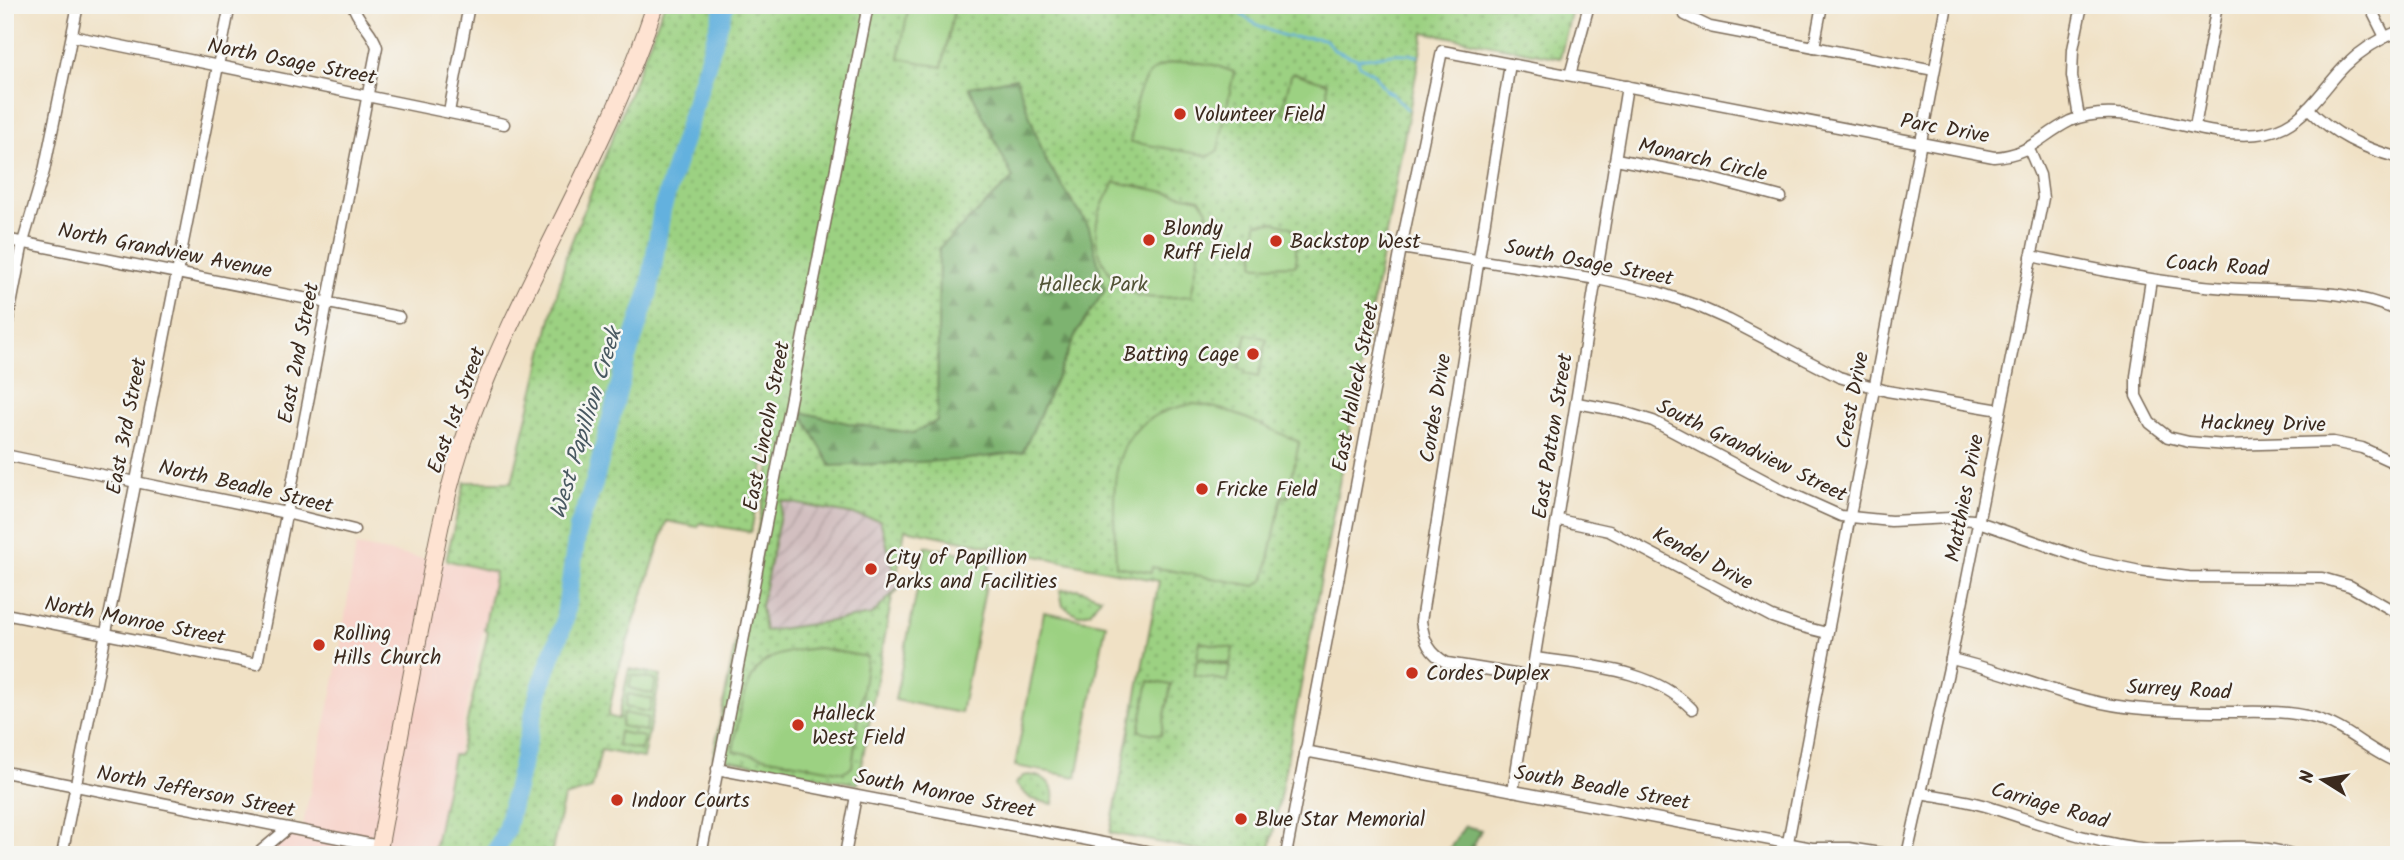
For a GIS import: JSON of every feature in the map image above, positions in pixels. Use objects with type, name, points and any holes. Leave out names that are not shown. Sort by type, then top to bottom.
[{"type":"main road","name":"East 1st Street","points":[[379,850],[428,586],[454,469],[491,370],[604,133],[635,62],[654,5]]},
{"type":"street","points":[[5,337],[23,242],[44,171],[78,5]]},
{"type":"street","name":"East 3rd Street","points":[[62,855],[230,5]]},
{"type":"street","name":"East 2nd Street","points":[[257,664],[376,49],[375,40],[356,15],[353,5]]},
{"type":"street","points":[[449,112],[469,5]]},
{"type":"street","name":"East Lincoln Street","points":[[701,855],[868,5]]},
{"type":"street","points":[[1570,75],[1589,5]]},
{"type":"street","points":[[1814,47],[1822,5]]},
{"type":"street","name":"Crest Drive","points":[[1788,842],[1947,5]]},
{"type":"street","points":[[2079,117],[2072,76],[2073,49],[2082,5]]},
{"type":"street","points":[[2195,127],[2217,5]]},
{"type":"street","points":[[2369,5],[2385,37]]},
{"type":"street","points":[[1677,12],[1710,27],[1934,70]]},
{"type":"street","name":"Parc Drive","points":[[1442,51],[1994,157],[2012,156],[2029,149],[2079,117],[2118,114],[2146,116],[2235,135],[2263,134],[2286,125],[2308,108],[2346,65],[2385,37],[2399,31]]},
{"type":"street","name":"North Osage Street","points":[[72,36],[504,124]]},
{"type":"street","name":"East Halleck Street","points":[[1286,855],[1401,248],[1442,51]]},
{"type":"street","name":"Cordes Drive","points":[[1510,64],[1421,621],[1423,636],[1429,649],[1447,663],[1533,677]]},
{"type":"street","name":"East Patton Street","points":[[1513,791],[1559,520],[1627,86]]},
{"type":"street","points":[[2308,108],[2323,124],[2343,137],[2369,150],[2399,158]]},
{"type":"street","name":"Matthies Drive","points":[[1907,855],[1951,659],[2042,198],[2040,175],[2029,149]]},
{"type":"street","name":"Monarch Circle","points":[[1616,159],[1702,176],[1781,197]]},
{"type":"street","name":"North Grandview Avenue","points":[[5,239],[399,317]]},
{"type":"street","name":"South Osage Street","points":[[1401,248],[1597,279],[1657,292],[1695,304],[1839,377],[1874,388],[2000,410]]},
{"type":"street","name":"Coach Road","points":[[2031,256],[2151,280],[2227,288],[2333,293],[2366,299],[2399,311]]},
{"type":"street","name":"Hackney Drive","points":[[2151,280],[2136,376],[2136,396],[2150,423],[2168,437],[2226,445],[2333,442],[2362,448],[2399,465]]},
{"type":"street","name":"South Grandview Street","points":[[1577,404],[1620,411],[1653,421],[1781,489],[1850,518],[1891,521],[1950,518],[1979,521],[2088,560],[2140,571],[2189,577],[2322,578],[2350,586],[2399,614]]},
{"type":"street","name":"North Beadle Street","points":[[5,455],[286,513],[354,530]]},
{"type":"street","name":"Kendel Drive","points":[[1559,520],[1609,531],[1772,617],[1827,633]]},
{"type":"street","name":"North Monroe Street","points":[[5,614],[257,664]]},
{"type":"street","points":[[1536,657],[1627,673],[1656,684],[1692,709]]},
{"type":"street","name":"Surrey Road","points":[[1951,659],[1987,667],[2087,700],[2121,706],[2170,712],[2278,711],[2312,717],[2334,724],[2387,759],[2399,763]]},
{"type":"street","name":"South Beadle Street","points":[[1305,751],[1812,848],[1849,848],[1892,855]]},
{"type":"street","name":"South Monroe Street","points":[[717,769],[1166,855]]},
{"type":"street","name":"North Jefferson Street","points":[[5,772],[379,850]]},
{"type":"street","name":"Carriage Road","points":[[1920,793],[1986,806],[2080,837],[2150,849],[2242,845],[2276,848],[2294,855]]},
{"type":"street","points":[[845,855],[856,796]]},
{"type":"street","points":[[258,852],[265,825]]},
{"type":"street","points":[[258,852],[287,829]]},
{"type":"shaded area","name":"City of Papillion Parks and Facilities","points":[[783,501],[881,520],[899,587],[872,615],[765,632],[761,606]]},
{"type":"shaded area","points":[[356,546],[496,572],[435,855],[257,855],[272,831],[301,834],[336,674]]},
{"type":"green space","name":"Halleck Park","points":[[664,5],[1573,5],[1560,58],[1424,32],[1269,855],[1225,855],[1110,833],[1159,581],[905,529],[897,575],[900,587],[892,597],[858,784],[713,757],[775,441],[769,440],[751,532],[700,523],[698,527],[667,521],[617,674],[608,716],[618,719],[629,669],[661,675],[643,758],[601,750],[592,789],[564,797],[551,855],[433,855],[453,755],[459,755],[488,632],[484,630],[495,572],[446,560],[465,482],[512,482],[566,256]],"holes":[[[783,501],[880,520],[899,587],[872,615],[765,631],[761,606]]]},
{"type":"green space","points":[[909,5],[955,5],[942,67],[899,58]]},
{"type":"green space","name":"Volunteer Field","points":[[1186,61],[1214,65],[1234,72],[1218,150],[1210,156],[1131,142],[1136,103],[1148,76],[1161,66]]},
{"type":"green space","points":[[1294,73],[1327,83],[1326,106],[1318,117],[1304,118],[1282,112],[1291,75]]},
{"type":"green space","points":[[1016,78],[1046,161],[1089,227],[1105,290],[1078,330],[1023,452],[961,460],[831,466],[801,412],[852,424],[913,433],[937,421],[939,248],[1013,178],[969,87]]},
{"type":"green space","name":"Blondy Ruff Field","points":[[1115,182],[1200,199],[1207,210],[1191,296],[1141,296],[1121,285],[1106,267],[1097,245],[1097,222]]},
{"type":"green space","name":"Backstop West","points":[[1275,222],[1291,227],[1296,235],[1296,265],[1254,264],[1257,223]]},
{"type":"green space","name":"Batting Cage","points":[[1247,334],[1267,339],[1258,377],[1245,374],[1245,370],[1239,369]]},
{"type":"green space","name":"Fricke Field","points":[[1194,404],[1235,414],[1299,442],[1288,497],[1282,496],[1265,579],[1255,586],[1152,567],[1151,572],[1116,566],[1115,486],[1119,462],[1127,442],[1141,425],[1163,412]]},
{"type":"green space","points":[[926,546],[991,559],[961,713],[895,700]]},
{"type":"green space","points":[[1078,589],[1101,597],[1090,612],[1078,615],[1063,606],[1060,590]]},
{"type":"green space","points":[[1044,612],[1106,624],[1077,777],[1015,766]]},
{"type":"green space","points":[[1200,642],[1233,648],[1230,664],[1197,657]]},
{"type":"green space","name":"Halleck West Field","points":[[819,648],[867,657],[852,767],[843,772],[733,751],[743,699],[754,674],[762,664],[783,654]]},
{"type":"green space","points":[[1197,660],[1230,666],[1227,681],[1194,675]]},
{"type":"green space","points":[[632,675],[656,680],[653,694],[629,688]]},
{"type":"green space","points":[[1149,681],[1171,685],[1161,735],[1139,731]]},
{"type":"green space","points":[[628,694],[652,699],[649,712],[625,707]]},
{"type":"green space","points":[[623,713],[648,718],[645,731],[621,726]]},
{"type":"green space","points":[[619,732],[644,737],[641,750],[617,745]]},
{"type":"green space","points":[[1023,776],[1041,777],[1049,783],[1053,792],[1053,804],[1031,799],[1015,784]]},
{"type":"green space","points":[[1465,826],[1481,830],[1469,855],[1445,855]]},
{"type":"waterway","name":"West Papillion Creek","points":[[494,855],[506,830],[539,691],[564,623],[578,528],[594,484],[625,364],[649,292],[662,210],[725,5]]},
{"type":"waterway","points":[[1234,5],[1243,16],[1278,34],[1326,40],[1334,50],[1357,59],[1360,65],[1374,74],[1386,91],[1393,94],[1407,109]]},
{"type":"waterway","points":[[1357,59],[1395,54],[1418,56]]},
{"type":"place","name":"Volunteer Field","points":[[1180,114]]},
{"type":"place","name":"Blondy Ruff Field","points":[[1149,240]]},
{"type":"place","name":"Backstop West","points":[[1276,241]]},
{"type":"place","name":"Batting Cage","points":[[1253,354]]},
{"type":"place","name":"Fricke Field","points":[[1202,489]]},
{"type":"place","name":"City of Papillion Parks and Facilities","points":[[871,569]]},
{"type":"place","name":"Rolling Hills Church","points":[[319,645]]},
{"type":"place","name":"Cordes Duplex","points":[[1412,673]]},
{"type":"place","name":"Halleck West Field","points":[[798,725]]},
{"type":"place","name":"Indoor Courts","points":[[617,800]]},
{"type":"place","name":"Blue Star Memorial","points":[[1241,819]]}]
